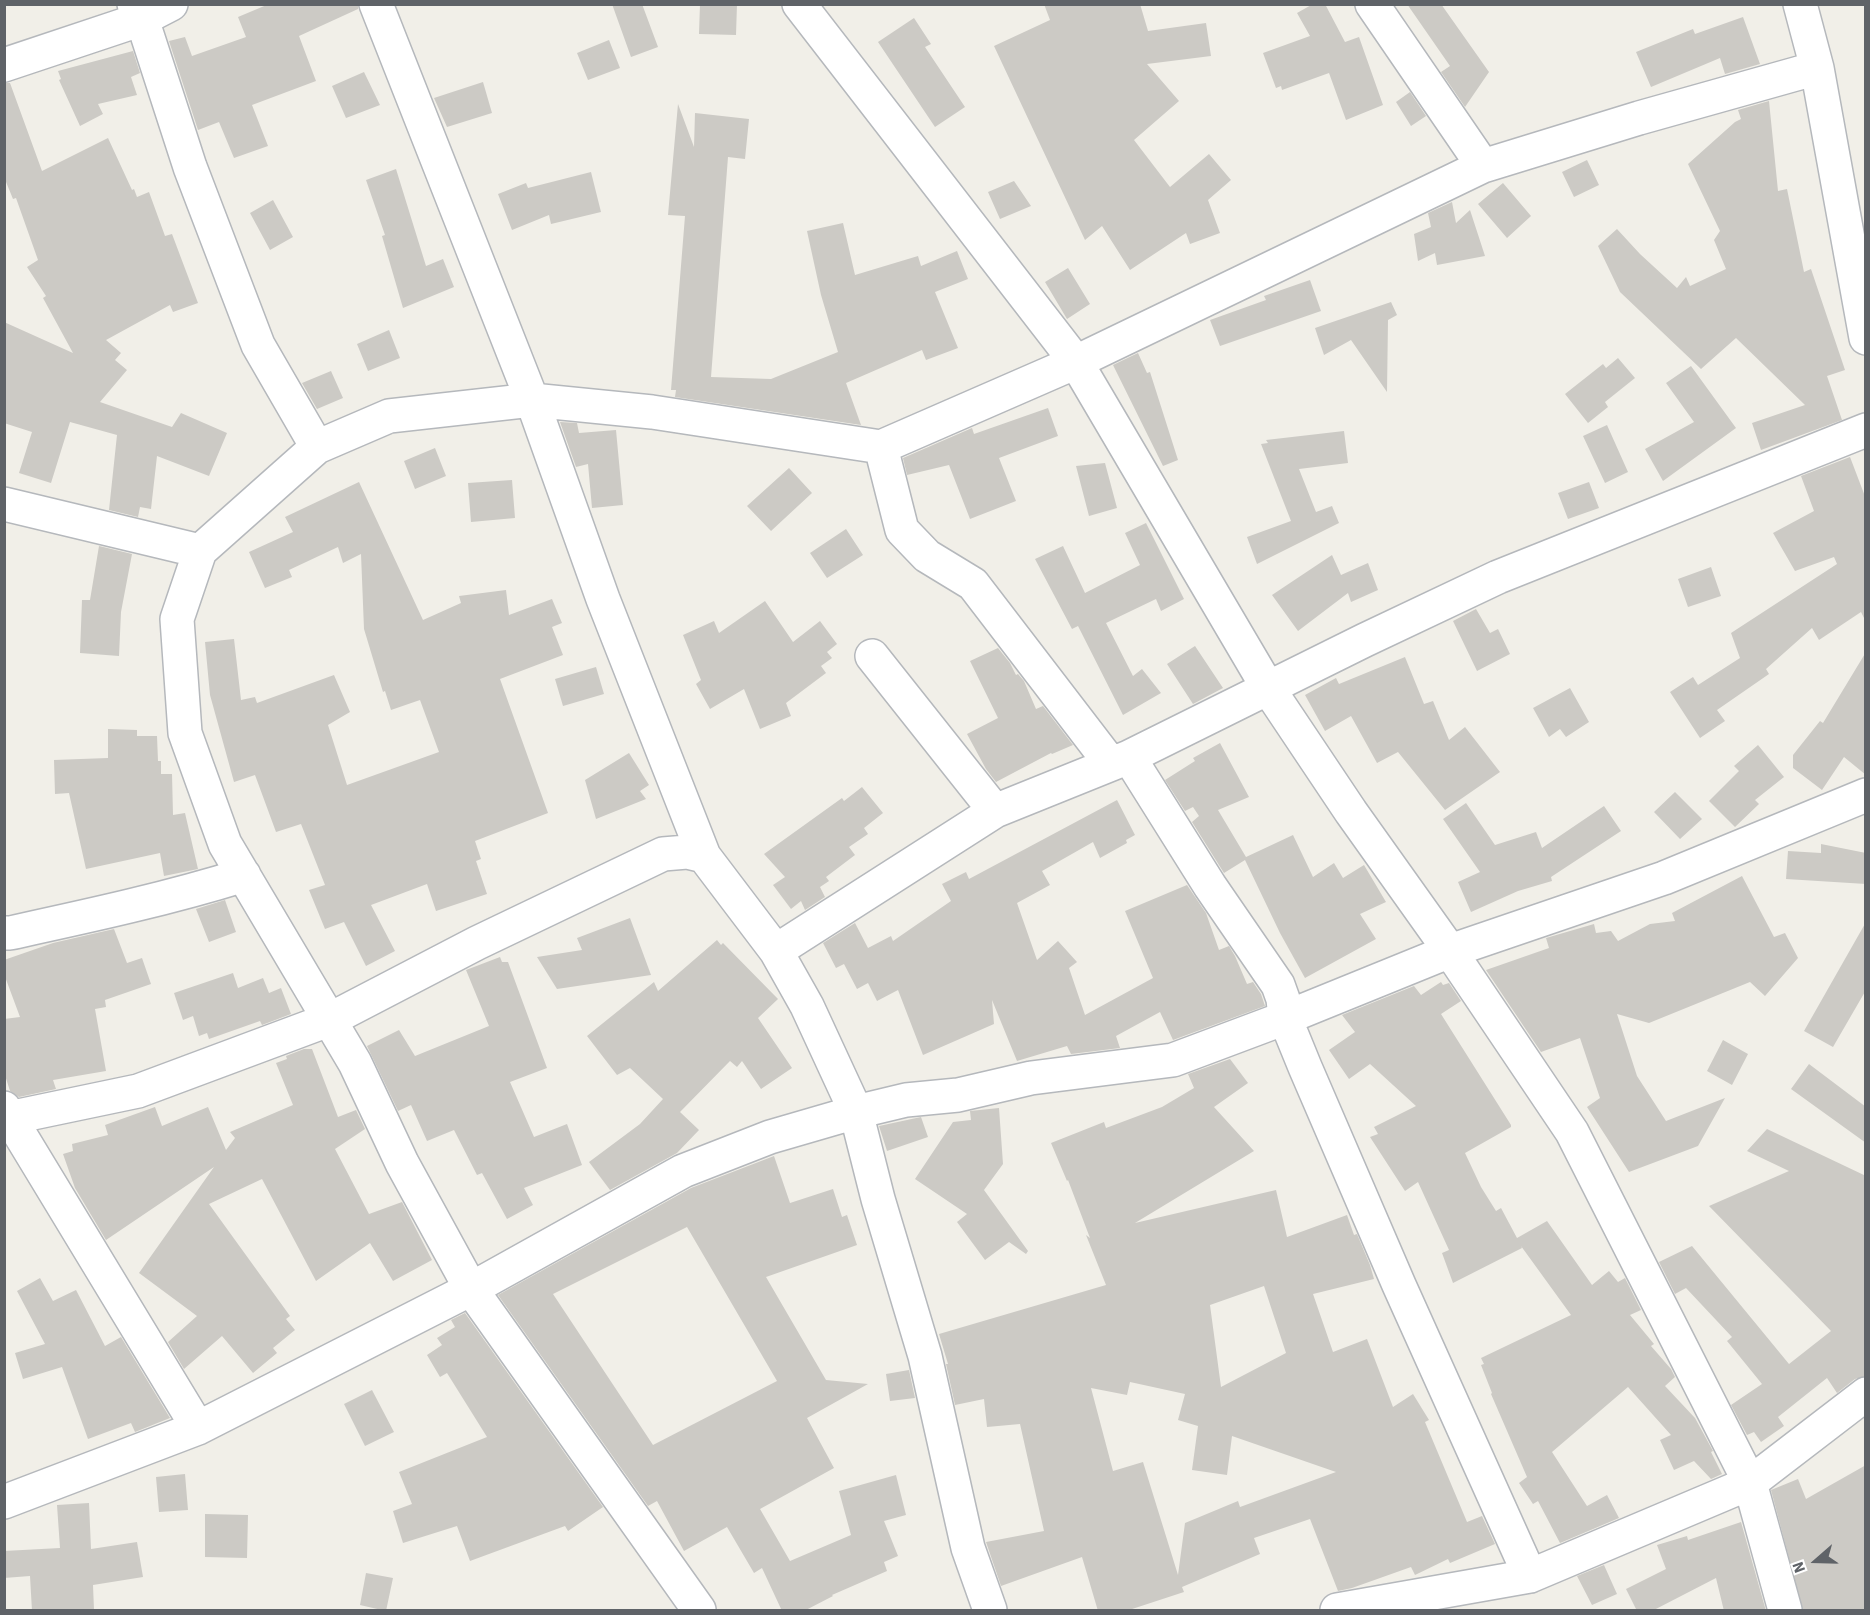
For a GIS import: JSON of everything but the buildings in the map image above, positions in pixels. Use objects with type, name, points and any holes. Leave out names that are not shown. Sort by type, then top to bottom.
[{"type":"street","points":[[4,65],[138,12],[171,4]]},
{"type":"street","points":[[376,4],[532,399],[603,599],[704,856],[776,951],[807,1006],[856,1112],[878,1199],[926,1356],[968,1548],[990,1611]]},
{"type":"street","points":[[799,4],[1076,362],[1268,688],[1572,1132],[1750,1484],[1785,1611]]},
{"type":"street","points":[[1372,4],[1483,166]]},
{"type":"street","points":[[1800,4],[1817,68],[1866,338]]},
{"type":"street","points":[[138,12],[190,167],[258,345],[317,447]]},
{"type":"street","points":[[699,1611],[471,1289],[402,1163],[355,1063],[331,1019],[225,844],[185,733],[177,619],[200,551],[317,447],[389,416],[532,399],[652,412],[881,447],[1076,362],[1483,166],[1639,118],[1817,68]]},
{"type":"street","points":[[776,951],[995,811],[1120,760],[1498,577],[1866,430]]},
{"type":"street","points":[[881,447],[902,530],[927,556],[972,584],[1120,760],[1270,972],[1283,999],[1285,1018],[1399,1284],[1530,1576]]},
{"type":"street","points":[[4,504],[200,551]]},
{"type":"street","points":[[872,656],[995,811]]},
{"type":"street","points":[[4,1502],[198,1428],[471,1289],[684,1171],[770,1137],[906,1100],[958,1095],[1031,1078],[1173,1060],[1285,1018],[1450,951],[1664,878],[1866,795]]},
{"type":"street","points":[[198,1428],[7,1114],[138,1091],[331,1019],[477,943],[663,854],[687,852],[704,856]]},
{"type":"street","points":[[4,933],[122,908],[244,875]]},
{"type":"street","points":[[1337,1611],[1530,1576],[1750,1484],[1866,1394]]}]
